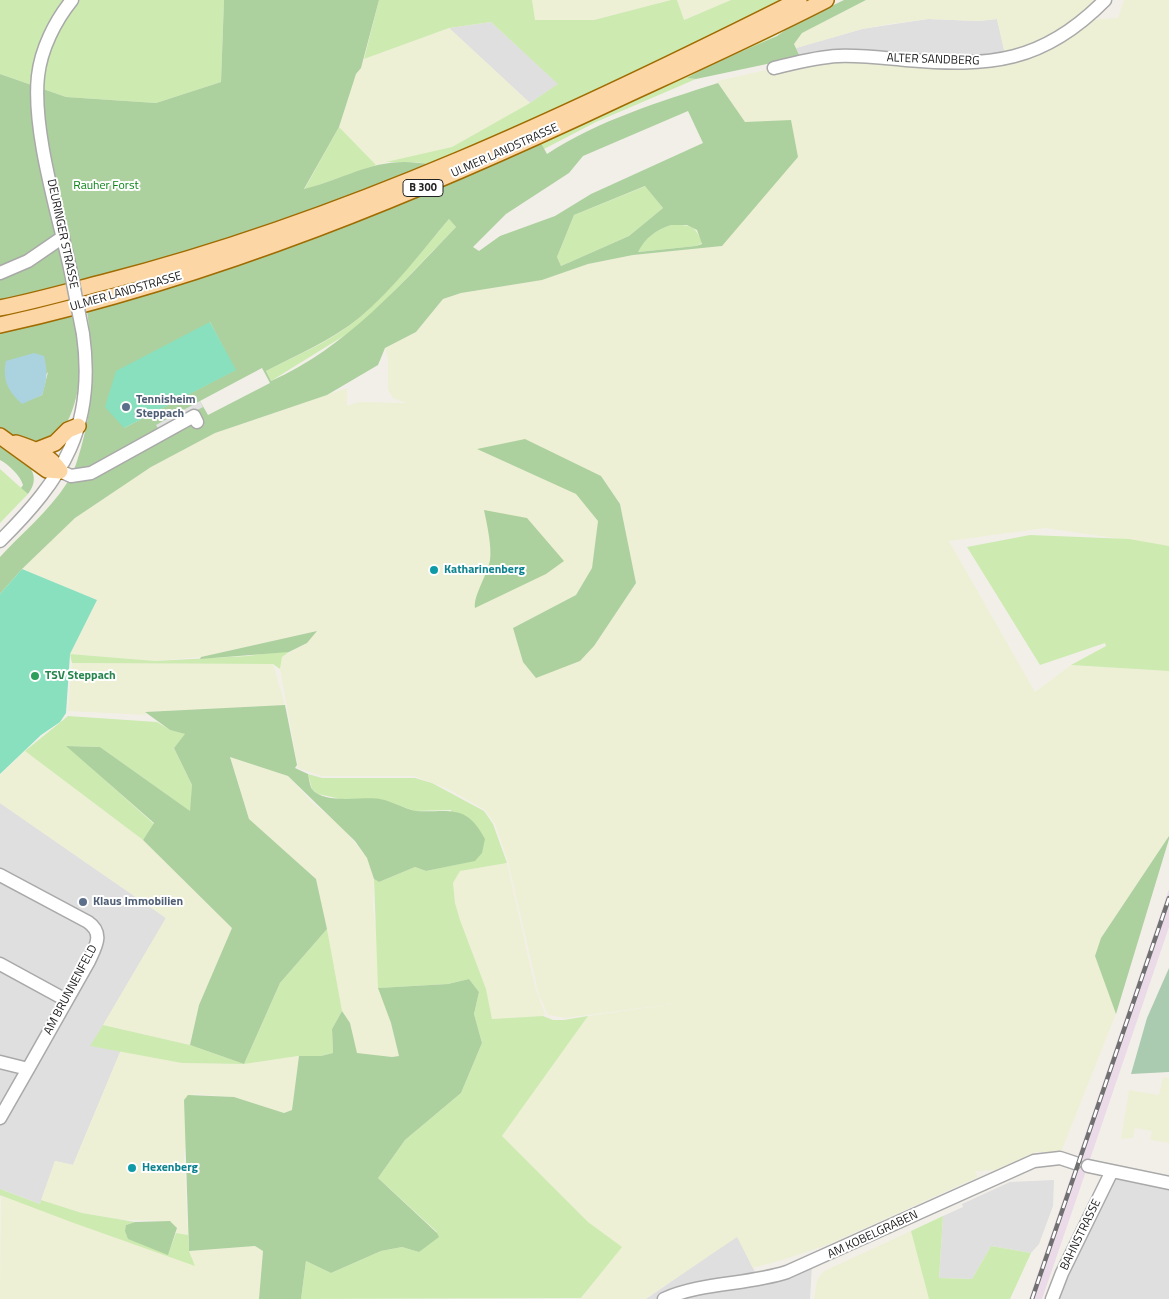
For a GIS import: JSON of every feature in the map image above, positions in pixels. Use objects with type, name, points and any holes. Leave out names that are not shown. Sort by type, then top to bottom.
[{"type":"main road","name":"ULMER LANDSTRASSE","points":[[0,308],[179,262],[363,199],[524,130],[799,0]]},
{"type":"main road","name":"ULMER LANDSTRASSE","points":[[0,325],[146,287],[266,247],[368,210],[538,137],[826,0]]},
{"type":"main road","points":[[37,450],[55,443],[68,430],[78,426]]},
{"type":"main road","points":[[5,439],[47,470],[64,473]]},
{"type":"main road","points":[[5,439],[37,450],[53,461],[64,473]]},
{"type":"street","name":"DEURINGER STRASSE","points":[[0,541],[64,473],[78,426],[86,380],[83,334],[42,135],[38,105],[38,76],[47,44],[57,23],[72,0]]},
{"type":"street","name":"ALTER SANDBERG","points":[[774,68],[838,56],[940,63],[998,60],[1025,54],[1055,41],[1085,20],[1105,0]]},
{"type":"street","points":[[0,273],[28,260],[63,237]]},
{"type":"street","points":[[64,473],[82,476],[92,473],[194,416],[197,422]]},
{"type":"street","name":"AM BRUNNENFELD","points":[[0,875],[95,926],[98,934],[97,944],[0,1118]]},
{"type":"street","points":[[0,964],[66,1000]]},
{"type":"street","points":[[0,1062],[28,1069]]},
{"type":"street","name":"AM KOBELGRABEN","points":[[664,1299],[688,1291],[744,1283],[787,1272],[1034,1162],[1060,1158],[1111,1173],[1169,1183]]},
{"type":"street","name":"BAHNSTRASSE","points":[[1052,1299],[1062,1273],[1111,1173]]},
{"type":"shaded area","points":[[928,19],[979,21],[997,19],[1005,54],[978,58],[800,57],[796,48],[862,29]]},
{"type":"shaded area","points":[[491,22],[559,84],[530,103],[449,28]]},
{"type":"shaded area","points":[[200,401],[203,407],[159,430],[156,425]]},
{"type":"shaded area","points":[[0,803],[166,918],[91,1046],[121,1050],[73,1165],[55,1161],[40,1204],[3,1190],[0,1197]]},
{"type":"shaded area","points":[[1169,889],[1169,927],[1086,1171],[1042,1299],[1029,1299]]},
{"type":"shaded area","points":[[1111,1173],[1169,1183],[1169,1299],[1052,1299]]},
{"type":"shaded area","points":[[1054,1180],[1053,1206],[1039,1244],[1031,1253],[991,1246],[972,1279],[939,1278],[943,1216],[963,1207],[962,1204],[1010,1182]]},
{"type":"shaded area","points":[[737,1236],[759,1280],[812,1265],[810,1299],[646,1299]]},
{"type":"green space","points":[[0,0],[224,0],[221,82],[156,103],[66,97],[0,74]]},
{"type":"green space","name":"Rauher Forst","points":[[224,0],[379,0],[361,68],[356,74],[339,127],[304,189],[366,168],[396,162],[432,165],[283,221],[199,250],[80,282],[77,267],[64,269],[67,286],[0,300],[0,74],[66,97],[156,103],[221,82]]},
{"type":"green space","points":[[379,0],[532,0],[535,20],[594,20],[677,0],[684,20],[731,0],[785,0],[591,93],[432,165],[416,162],[386,162],[452,147],[530,103],[558,84],[491,22],[449,28],[364,59]]},
{"type":"green space","points":[[532,0],[671,0],[594,20],[534,20]]},
{"type":"green space","points":[[677,0],[731,0],[683,20]]},
{"type":"green space","points":[[844,0],[866,0],[802,33],[794,44],[800,57],[696,79],[687,78],[706,67],[777,36],[792,25]]},
{"type":"green space","points":[[866,0],[1102,0],[1086,20],[1118,18],[1124,0],[1169,0],[1169,546],[1045,528],[949,541],[1035,692],[1071,665],[1169,671],[1169,836],[1101,938],[1106,986],[1116,1014],[1061,1152],[1036,1152],[995,1170],[975,1171],[978,1177],[827,1245],[782,1260],[753,1268],[737,1237],[645,1299],[581,1299],[621,1247],[588,1222],[502,1136],[588,1016],[687,1002],[565,1018],[548,1015],[539,995],[508,862],[495,824],[485,810],[448,789],[414,776],[322,776],[298,768],[280,669],[282,657],[307,643],[316,631],[201,657],[155,661],[70,654],[97,600],[22,569],[75,518],[151,467],[215,433],[347,388],[347,406],[359,402],[406,403],[393,398],[388,390],[388,359],[385,348],[416,332],[443,299],[461,293],[542,280],[588,264],[633,255],[722,246],[745,123],[717,81],[820,58],[1006,58],[997,19],[979,21],[928,19],[890,24],[862,29],[796,48],[794,44],[802,33]],"holes":[[[478,449],[601,476],[620,504],[636,583],[594,646],[580,661],[536,677],[513,628],[576,595],[592,568],[598,521],[577,494]]]},
{"type":"green space","points":[[792,25],[754,47],[688,78],[696,79],[596,122],[544,149],[541,143]]},
{"type":"green space","points":[[449,28],[530,103],[452,147],[376,165],[339,127],[356,74],[361,68],[364,59]]},
{"type":"green space","points":[[718,83],[745,122],[791,120],[798,157],[722,246],[633,255],[588,264],[542,280],[461,293],[443,299],[416,332],[385,348],[378,365],[327,395],[215,433],[151,467],[75,518],[22,569],[0,594],[0,557],[60,493],[70,478],[78,459],[89,411],[92,378],[87,311],[203,276],[317,236],[486,168],[541,143],[547,154],[587,131],[608,122]],"holes":[[[688,111],[703,143],[591,194],[555,216],[500,236],[479,251],[473,247],[506,214],[569,173],[583,156]],[[645,186],[663,208],[629,236],[561,266],[557,257],[574,215]],[[449,219],[456,227],[393,293],[348,333],[324,351],[271,381],[266,371],[314,347],[349,326],[395,283]],[[671,225],[687,225],[697,230],[702,244],[638,252],[648,239],[660,229]],[[210,322],[235,370],[124,428]],[[262,368],[270,383],[208,415],[200,401]]]},
{"type":"green space","points":[[339,127],[376,165],[304,190]]},
{"type":"green space","points":[[646,186],[663,208],[629,236],[561,266],[557,257],[574,215]]},
{"type":"green space","points":[[449,219],[456,227],[370,316],[350,332],[271,381],[266,371],[337,334],[359,318],[406,270]]},
{"type":"green space","points":[[671,225],[691,227],[697,232],[702,243],[696,246],[637,252],[651,235]]},
{"type":"green space","points":[[72,314],[79,354],[78,390],[71,414],[65,426],[58,435],[49,441],[29,442],[14,436],[0,427],[0,331]],"holes":[[[48,372],[42,395],[22,403]]]},
{"type":"green space","points":[[210,322],[236,370],[124,428],[105,407],[116,371]]},
{"type":"green space","points":[[525,439],[601,476],[620,504],[636,583],[594,646],[580,661],[536,678],[523,662],[513,628],[576,595],[592,568],[598,521],[576,494],[477,449]]},
{"type":"green space","points":[[0,446],[31,469],[34,482],[28,494],[21,488],[23,485],[22,481],[17,474],[0,460]]},
{"type":"green space","points":[[0,469],[28,494],[0,523]]},
{"type":"green space","points":[[484,510],[527,518],[564,561],[546,574],[475,608],[476,598],[490,560],[490,542]]},
{"type":"green space","points":[[1030,535],[1129,539],[1169,546],[1169,671],[1071,665],[1106,646],[1105,643],[1040,665],[967,547]]},
{"type":"green space","name":"TSV Steppach","points":[[22,569],[97,600],[70,654],[66,713],[60,722],[41,735],[0,774],[0,594]]},
{"type":"green space","points":[[317,631],[307,643],[289,652],[200,659],[201,657]]},
{"type":"green space","points":[[289,652],[282,657],[280,669],[273,664],[72,663],[70,654],[155,661],[248,656]]},
{"type":"green space","points":[[72,663],[273,664],[285,705],[145,712],[146,715],[68,711]]},
{"type":"green space","points":[[285,705],[297,765],[295,768],[308,774],[311,788],[318,794],[325,797],[344,799],[373,798],[389,801],[416,811],[447,811],[463,814],[471,819],[485,839],[482,853],[475,861],[426,871],[415,867],[379,882],[374,879],[367,858],[355,841],[288,776],[230,757],[249,819],[316,879],[327,929],[280,983],[244,1064],[190,1045],[199,1005],[232,928],[143,840],[154,823],[66,746],[100,747],[190,811],[192,785],[174,748],[185,734],[170,730],[145,712]]},
{"type":"green space","points":[[68,716],[157,722],[170,730],[186,734],[174,748],[192,785],[191,812],[100,747],[67,746],[154,824],[143,840],[25,751]]},
{"type":"green space","points":[[25,751],[143,840],[232,928],[199,1005],[190,1045],[103,1025],[166,918],[0,803],[0,775]]},
{"type":"green space","points":[[230,756],[288,776],[312,802],[343,828],[367,858],[374,877],[373,908],[391,1023],[399,1056],[356,1053],[350,1023],[342,1011],[316,879],[249,819]]},
{"type":"green space","points":[[308,774],[322,778],[415,778],[432,783],[484,811],[493,824],[507,863],[460,871],[453,883],[455,903],[486,989],[492,1019],[543,1016],[553,1020],[564,1020],[588,1016],[502,1136],[588,1222],[622,1247],[581,1298],[301,1299],[306,1261],[331,1273],[381,1251],[402,1247],[419,1252],[437,1232],[378,1178],[405,1140],[461,1093],[482,1043],[474,1014],[479,992],[469,979],[448,984],[378,988],[374,879],[379,882],[415,867],[426,871],[459,864],[451,810],[415,811],[379,799],[345,800],[318,794],[312,789]]},
{"type":"green space","points":[[1169,836],[1116,1014],[1095,956],[1101,938]]},
{"type":"green space","points":[[507,863],[535,987],[545,1014],[543,1016],[492,1019],[486,989],[455,903],[453,883],[460,871]]},
{"type":"green space","points":[[327,929],[342,1011],[332,1029],[333,1053],[321,1056],[298,1056],[244,1064],[280,983]]},
{"type":"green space","points":[[1169,968],[1169,1072],[1131,1074],[1147,1018]]},
{"type":"green space","points":[[469,979],[479,992],[474,1014],[482,1043],[461,1093],[405,1140],[378,1178],[439,1237],[419,1252],[402,1247],[381,1251],[331,1273],[306,1261],[301,1299],[259,1299],[263,1251],[255,1246],[189,1251],[184,1100],[188,1095],[234,1097],[284,1113],[292,1110],[299,1056],[321,1056],[333,1053],[332,1029],[342,1011],[350,1023],[357,1053],[399,1056],[391,1023],[378,988],[448,984]]},
{"type":"green space","points":[[103,1025],[190,1045],[244,1064],[182,1063],[90,1046]]},
{"type":"green space","points":[[121,1050],[182,1063],[244,1064],[299,1056],[292,1110],[284,1113],[234,1097],[194,1094],[184,1156],[188,1235],[176,1233],[176,1228],[170,1221],[124,1220],[82,1213],[41,1200],[55,1161],[73,1165]]},
{"type":"green space","points":[[1163,1077],[1169,1078],[1169,1143],[1150,1140],[1152,1131],[1135,1128],[1133,1138],[1121,1139],[1129,1090],[1159,1095]]},
{"type":"green space","points":[[0,1189],[40,1204],[41,1200],[82,1213],[135,1222],[126,1225],[168,1254],[176,1233],[188,1235],[189,1251],[195,1266],[0,1195]]},
{"type":"green space","points":[[1,1195],[194,1265],[189,1251],[255,1246],[263,1251],[259,1299],[0,1299]]},
{"type":"green space","points":[[943,1216],[939,1278],[972,1279],[991,1246],[1031,1253],[1010,1299],[929,1299],[911,1231]]},
{"type":"green space","points":[[170,1221],[177,1228],[168,1255],[128,1239],[125,1231],[126,1225],[135,1222]]},
{"type":"green space","points":[[911,1231],[929,1299],[814,1299],[817,1280],[824,1271]]},
{"type":"water","points":[[34,353],[44,356],[45,385],[42,395],[22,404],[7,385],[5,374],[6,361]]},
{"type":"railway","points":[[1032,1299],[1169,898]]},
{"type":"place","name":"Tennisheim Steppach","points":[[126,407]]},
{"type":"place","name":"Katharinenberg","points":[[434,570]]},
{"type":"place","name":"TSV Steppach","points":[[35,676]]},
{"type":"place","name":"Klaus Immobilien","points":[[83,902]]},
{"type":"place","name":"Hexenberg","points":[[132,1168]]}]
